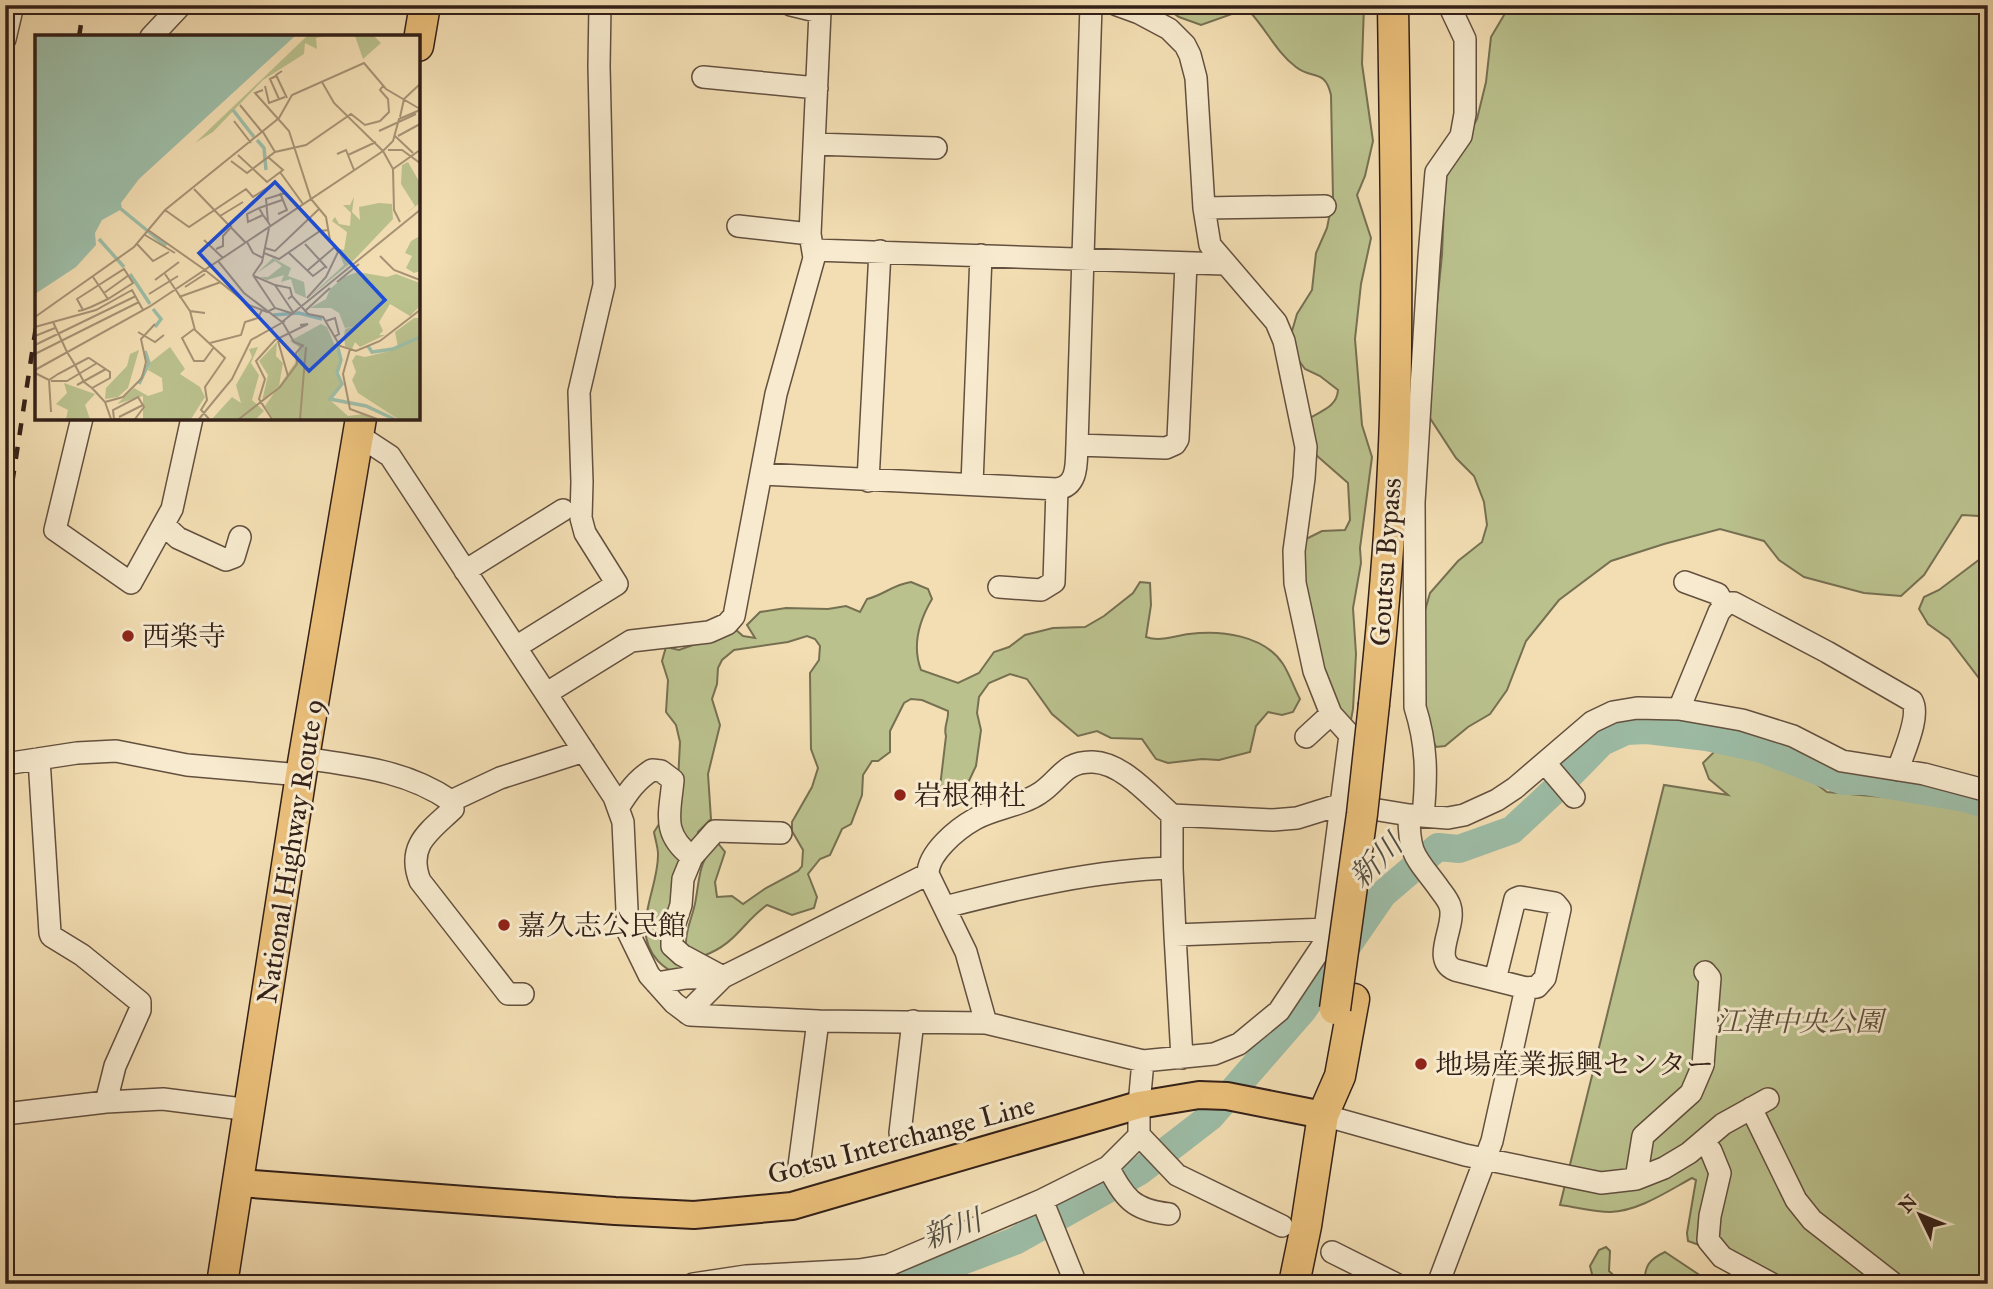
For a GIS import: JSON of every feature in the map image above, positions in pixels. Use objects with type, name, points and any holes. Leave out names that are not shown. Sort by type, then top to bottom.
[{"type":"highway","points":[[420,35],[425,5]]},
{"type":"highway","name":"Goutsu Bypass","points":[[1294,1284],[1323,1115],[1323,1078],[1345,1004],[1362,814],[1381,704],[1395,419],[1393,5]]},
{"type":"highway","name":"National Highway Route 9","points":[[222,1284],[302,767],[359,427]]},
{"type":"main road","name":"Gotsu Interchange Line","points":[[239,1183],[615,1212],[694,1215],[792,1206],[1139,1105],[1199,1096],[1227,1096],[1323,1115]]},
{"type":"street","points":[[5,39],[13,5]]},
{"type":"street","points":[[153,35],[181,5]]},
{"type":"street","points":[[516,647],[617,584],[585,533],[580,518],[582,482],[579,392],[604,285],[600,5]]},
{"type":"street","points":[[547,692],[631,641],[709,632],[732,619],[737,606],[776,394],[814,258],[814,144],[822,9],[791,5]]},
{"type":"street","points":[[761,474],[1057,489],[1067,486],[1074,478],[1091,5]]},
{"type":"street","points":[[359,427],[390,456],[614,797],[623,822],[628,932],[638,955],[656,983],[687,1013],[818,1021],[986,1023],[1143,1061],[1214,1054],[1239,1044],[1279,1011],[1323,946],[1350,735],[1331,714],[1314,671],[1296,583],[1294,551],[1306,447],[1284,341],[1276,322],[1210,245],[1204,208],[1196,78],[1190,55],[1169,29],[1117,5]]},
{"type":"street","points":[[1449,5],[1465,39],[1465,114],[1461,136],[1436,172],[1418,402],[1414,502],[1415,707],[1424,736],[1425,789],[1409,839],[1413,854],[1450,905],[1451,924],[1444,953],[1446,964],[1455,970],[1526,988],[1537,987],[1545,978],[1560,909],[1555,903],[1520,897],[1515,899],[1495,980]]},
{"type":"street","points":[[703,77],[817,88]]},
{"type":"street","points":[[814,144],[936,148]]},
{"type":"street","points":[[1204,208],[1325,206]]},
{"type":"street","points":[[738,226],[812,242],[880,251],[1224,264]]},
{"type":"street","points":[[868,481],[880,251]]},
{"type":"street","points":[[972,484],[981,254]]},
{"type":"street","points":[[1077,444],[1166,448],[1175,444],[1178,439],[1186,264]]},
{"type":"street","points":[[82,420],[55,530],[131,583],[172,509],[192,420]]},
{"type":"street","points":[[999,587],[1041,590],[1054,582],[1057,489]]},
{"type":"street","points":[[466,571],[563,510]]},
{"type":"street","points":[[164,525],[178,538],[226,560],[234,557],[240,537]]},
{"type":"street","points":[[1685,582],[1718,594],[1724,606]]},
{"type":"street","points":[[1679,709],[1724,606],[1737,604],[1909,698],[1915,704],[1916,716],[1898,770]]},
{"type":"street","points":[[986,1023],[966,952],[928,874],[930,860],[948,841],[976,819],[1040,793],[1064,771],[1082,763],[1096,762],[1119,771],[1172,815],[1273,820],[1297,818],[1342,804],[1448,818],[1464,816],[1479,809],[1549,768],[1592,722],[1613,712],[1637,708],[1679,709],[1742,720],[1793,736],[1842,761],[1924,774],[1988,791]]},
{"type":"street","points":[[1306,737],[1331,714]]},
{"type":"street","points":[[5,764],[77,752],[116,751],[187,765],[302,767],[393,773],[411,779],[451,801],[453,809],[420,842],[416,853],[420,881],[508,994],[523,994]]},
{"type":"street","points":[[451,801],[500,778],[584,751]]},
{"type":"street","points":[[38,759],[51,936],[110,975],[140,1002],[140,1010],[116,1066],[106,1102]]},
{"type":"street","points":[[1549,768],[1571,793]]},
{"type":"street","points":[[618,808],[633,784],[643,776],[652,770],[666,773],[673,780],[670,833],[692,857]]},
{"type":"street","points":[[1172,815],[1172,868],[1182,1058]]},
{"type":"street","points":[[723,977],[682,955],[672,946],[672,932],[681,905],[683,878],[692,857],[715,831],[780,833]]},
{"type":"street","points":[[945,907],[1002,893],[1105,874],[1172,868]]},
{"type":"street","points":[[687,1013],[723,977],[928,874]]},
{"type":"street","points":[[1175,935],[1326,929]]},
{"type":"street","points":[[1636,1179],[1643,1136],[1691,1093],[1703,1065],[1710,978],[1705,972]]},
{"type":"street","points":[[656,983],[686,978],[723,977]]},
{"type":"street","points":[[1437,1284],[1486,1159],[1526,988]]},
{"type":"street","points":[[799,1166],[818,1021]]},
{"type":"street","points":[[900,1133],[913,1021]]},
{"type":"street","points":[[1143,1061],[1139,1105],[1143,1139],[1163,1162],[1185,1181],[1282,1226]]},
{"type":"street","points":[[5,1114],[106,1102],[163,1100],[250,1110]]},
{"type":"street","points":[[1323,1115],[1486,1159],[1601,1183],[1636,1179],[1664,1168],[1703,1142],[1723,1124],[1760,1104],[1796,1200],[1812,1220],[1894,1284]]},
{"type":"street","points":[[693,1284],[746,1276],[859,1270],[889,1265],[1043,1203],[1109,1169],[1143,1139]]},
{"type":"street","points":[[1703,1142],[1711,1151],[1720,1172],[1710,1216],[1708,1240],[1722,1257],[1772,1284]]},
{"type":"street","points":[[1109,1169],[1124,1194],[1139,1208],[1169,1214]]},
{"type":"street","points":[[1043,1203],[1076,1284]]},
{"type":"street","points":[[1332,1252],[1396,1284]]},
{"type":"green space","points":[[1139,5],[1364,5],[1362,64],[1373,141],[1365,176],[1357,195],[1371,238],[1361,284],[1355,339],[1362,425],[1372,457],[1360,548],[1361,563],[1353,608],[1356,654],[1353,709],[1351,720],[1348,721],[1328,696],[1299,577],[1304,540],[1322,531],[1345,530],[1350,520],[1348,483],[1316,455],[1308,419],[1331,405],[1338,390],[1320,376],[1305,369],[1294,354],[1290,338],[1297,314],[1312,290],[1316,253],[1327,228],[1333,198],[1331,95],[1322,78],[1302,71],[1289,61],[1250,12],[1243,10],[1201,25],[1179,17],[1166,8]]},
{"type":"green space","points":[[1510,5],[1988,5],[1988,525],[1979,516],[1962,515],[1924,575],[1901,596],[1864,593],[1804,577],[1779,560],[1764,541],[1720,529],[1611,561],[1559,600],[1526,641],[1507,690],[1490,714],[1468,727],[1445,746],[1436,747],[1421,701],[1422,621],[1430,593],[1458,561],[1482,542],[1487,525],[1484,502],[1474,476],[1456,458],[1426,412],[1442,255],[1445,179],[1477,119],[1486,82],[1491,37]]},
{"type":"green space","points":[[1988,553],[1988,690],[1949,639],[1928,624],[1919,609],[1924,597],[1939,590]]},
{"type":"green space","points":[[911,582],[928,589],[932,599],[918,634],[917,652],[921,670],[958,683],[979,673],[994,652],[1009,647],[1025,635],[1053,628],[1085,627],[1133,593],[1140,582],[1150,583],[1151,605],[1146,637],[1162,639],[1215,633],[1253,641],[1275,654],[1288,673],[1300,699],[1293,712],[1282,715],[1268,712],[1256,726],[1250,752],[1219,760],[1168,763],[1156,759],[1142,739],[1111,738],[1097,731],[1078,736],[1052,714],[1027,679],[1010,674],[989,683],[979,697],[977,713],[981,730],[976,766],[967,785],[948,789],[940,787],[948,711],[922,700],[911,699],[904,703],[890,731],[890,752],[878,761],[872,761],[863,775],[862,795],[851,824],[842,829],[830,855],[820,859],[808,874],[817,897],[814,908],[792,915],[767,905],[731,939],[703,956],[686,946],[686,939],[701,868],[707,856],[717,842],[725,852],[715,882],[717,897],[732,896],[743,904],[798,871],[802,866],[803,850],[792,831],[792,822],[812,787],[818,768],[811,749],[810,673],[819,660],[820,646],[815,639],[807,636],[788,642],[734,650],[722,660],[718,668],[712,699],[720,725],[708,774],[711,819],[698,832],[696,844],[678,877],[684,967],[681,973],[666,968],[650,949],[646,923],[657,867],[658,851],[654,832],[674,801],[678,782],[680,742],[676,725],[666,712],[668,680],[662,661],[666,647],[679,650],[736,630],[743,636],[755,638],[747,625],[760,612],[786,608],[828,609],[846,606],[860,612],[867,599]]},
{"type":"green space","name":"江津中央公園","points":[[1718,748],[1744,750],[1772,760],[1803,774],[1827,792],[1951,803],[1988,811],[1988,1284],[1758,1284],[1702,1246],[1688,1241],[1696,1180],[1692,1178],[1653,1200],[1621,1211],[1604,1212],[1560,1205],[1664,785],[1728,795],[1709,779],[1703,763]]},
{"type":"green space","points":[[1606,1247],[1610,1251],[1609,1271],[1623,1284],[1598,1284],[1593,1278],[1590,1266],[1599,1250]]},
{"type":"green space","points":[[1665,1252],[1713,1284],[1644,1284],[1648,1264]]},
{"type":"waterway","name":"新川","points":[[901,1284],[1015,1241],[1140,1171],[1210,1117],[1303,1010],[1383,894],[1438,847],[1459,849],[1512,830],[1602,742],[1626,731],[1647,730],[1707,737],[1762,749],[1843,781],[1865,781],[1965,798],[1988,805]]},
{"type":"railway","points":[[79,35],[84,5]]},
{"type":"railway","points":[[5,530],[35,333]]},
{"type":"place","name":"西楽寺","points":[[128,636]]},
{"type":"place","name":"岩根神社","points":[[900,795]]},
{"type":"place","name":"嘉久志公民館","points":[[504,925]]},
{"type":"place","name":"地場産業振興センター","points":[[1421,1064]]}]
